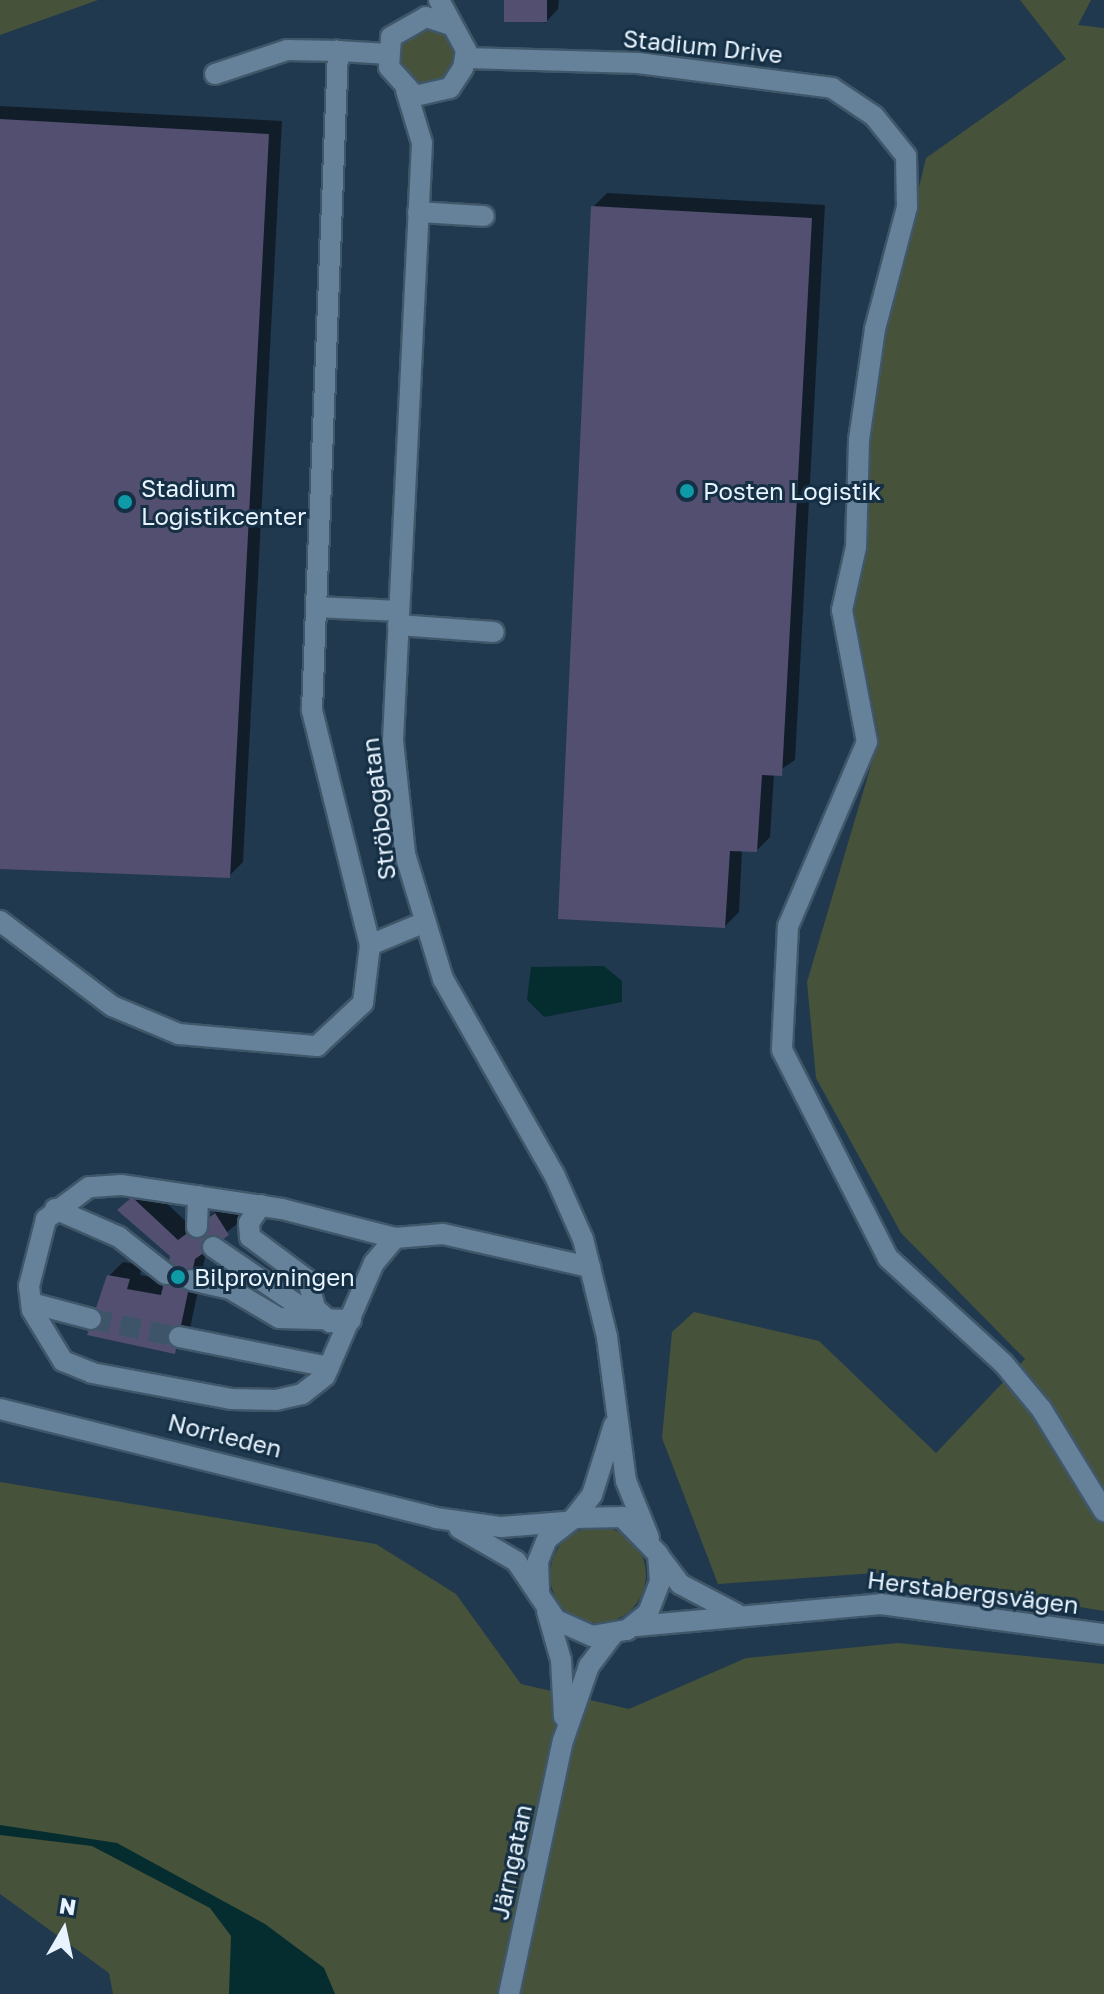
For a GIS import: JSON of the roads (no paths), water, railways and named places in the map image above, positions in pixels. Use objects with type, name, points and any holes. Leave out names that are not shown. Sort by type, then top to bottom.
[{"type":"street","points":[[424,0],[413,20],[391,37],[387,54],[406,90],[438,95],[459,77],[466,58],[439,0]]},
{"type":"street","points":[[413,20],[451,25]]},
{"type":"street","points":[[215,74],[287,50],[387,54]]},
{"type":"street","points":[[0,921],[112,1006],[179,1034],[317,1046],[363,1003],[370,945],[312,710],[338,51]]},
{"type":"street","name":"Stadium Drive","points":[[466,58],[638,63],[832,88],[874,116],[906,156],[907,207],[875,329],[859,440],[856,547],[842,610],[867,742],[788,926],[782,1050],[888,1258],[1004,1364],[1042,1410],[1104,1511]]},
{"type":"street","name":"Ströbogatan","points":[[406,90],[422,143]]},
{"type":"street","name":"Ströbogatan","points":[[438,95],[422,143],[393,741],[405,854],[423,923],[473,1039],[554,1174],[590,1267],[607,1337],[614,1425],[654,1546]]},
{"type":"street","points":[[418,212],[484,216]]},
{"type":"street","points":[[316,607],[494,632]]},
{"type":"street","points":[[370,945],[423,923]]},
{"type":"street","points":[[395,1238],[374,1263],[340,1321],[329,1367],[302,1394],[276,1400],[231,1399],[92,1373],[63,1361],[40,1333],[31,1303],[35,1252],[55,1209],[89,1187],[261,1205],[395,1238],[443,1234],[590,1267]]},
{"type":"street","points":[[197,1227],[198,1196]]},
{"type":"street","points":[[261,1205],[249,1223],[250,1237],[308,1280],[315,1308],[340,1321]]},
{"type":"street","points":[[55,1209],[119,1237],[166,1274]]},
{"type":"street","points":[[338,1225],[359,1239],[374,1263]]},
{"type":"street","points":[[213,1247],[308,1316],[340,1321]]},
{"type":"street","points":[[191,1280],[230,1289],[279,1318],[340,1321]]},
{"type":"street","points":[[31,1303],[91,1319]]},
{"type":"street","points":[[179,1337],[329,1367]]},
{"type":"street","name":"Norrleden","points":[[0,1409],[436,1518]]},
{"type":"street","name":"Ströbogatan","points":[[569,1520],[592,1495],[614,1425]]},
{"type":"street","points":[[436,1518],[501,1527],[609,1514],[654,1546],[680,1584],[741,1616]]},
{"type":"street","points":[[436,1518],[505,1552],[542,1600],[578,1633],[612,1635],[634,1626],[658,1594],[654,1546]]},
{"type":"street","points":[[542,1600],[538,1561],[569,1520]]},
{"type":"street","name":"Järngatan","points":[[542,1600],[561,1660],[563,1741]]},
{"type":"street","name":"Herstabergsvägen","points":[[634,1626],[881,1604],[1104,1634]]},
{"type":"street","name":"Järngatan","points":[[509,1994],[563,1741],[589,1666],[612,1635]]},
{"type":"tunnel","points":[[91,1319],[179,1337]]},
{"type":"place","name":"Posten Logistik","points":[[687,491]]},
{"type":"place","name":"Stadium Logistikcenter","points":[[125,502]]},
{"type":"place","name":"Bilprovningen","points":[[178,1277]]}]
